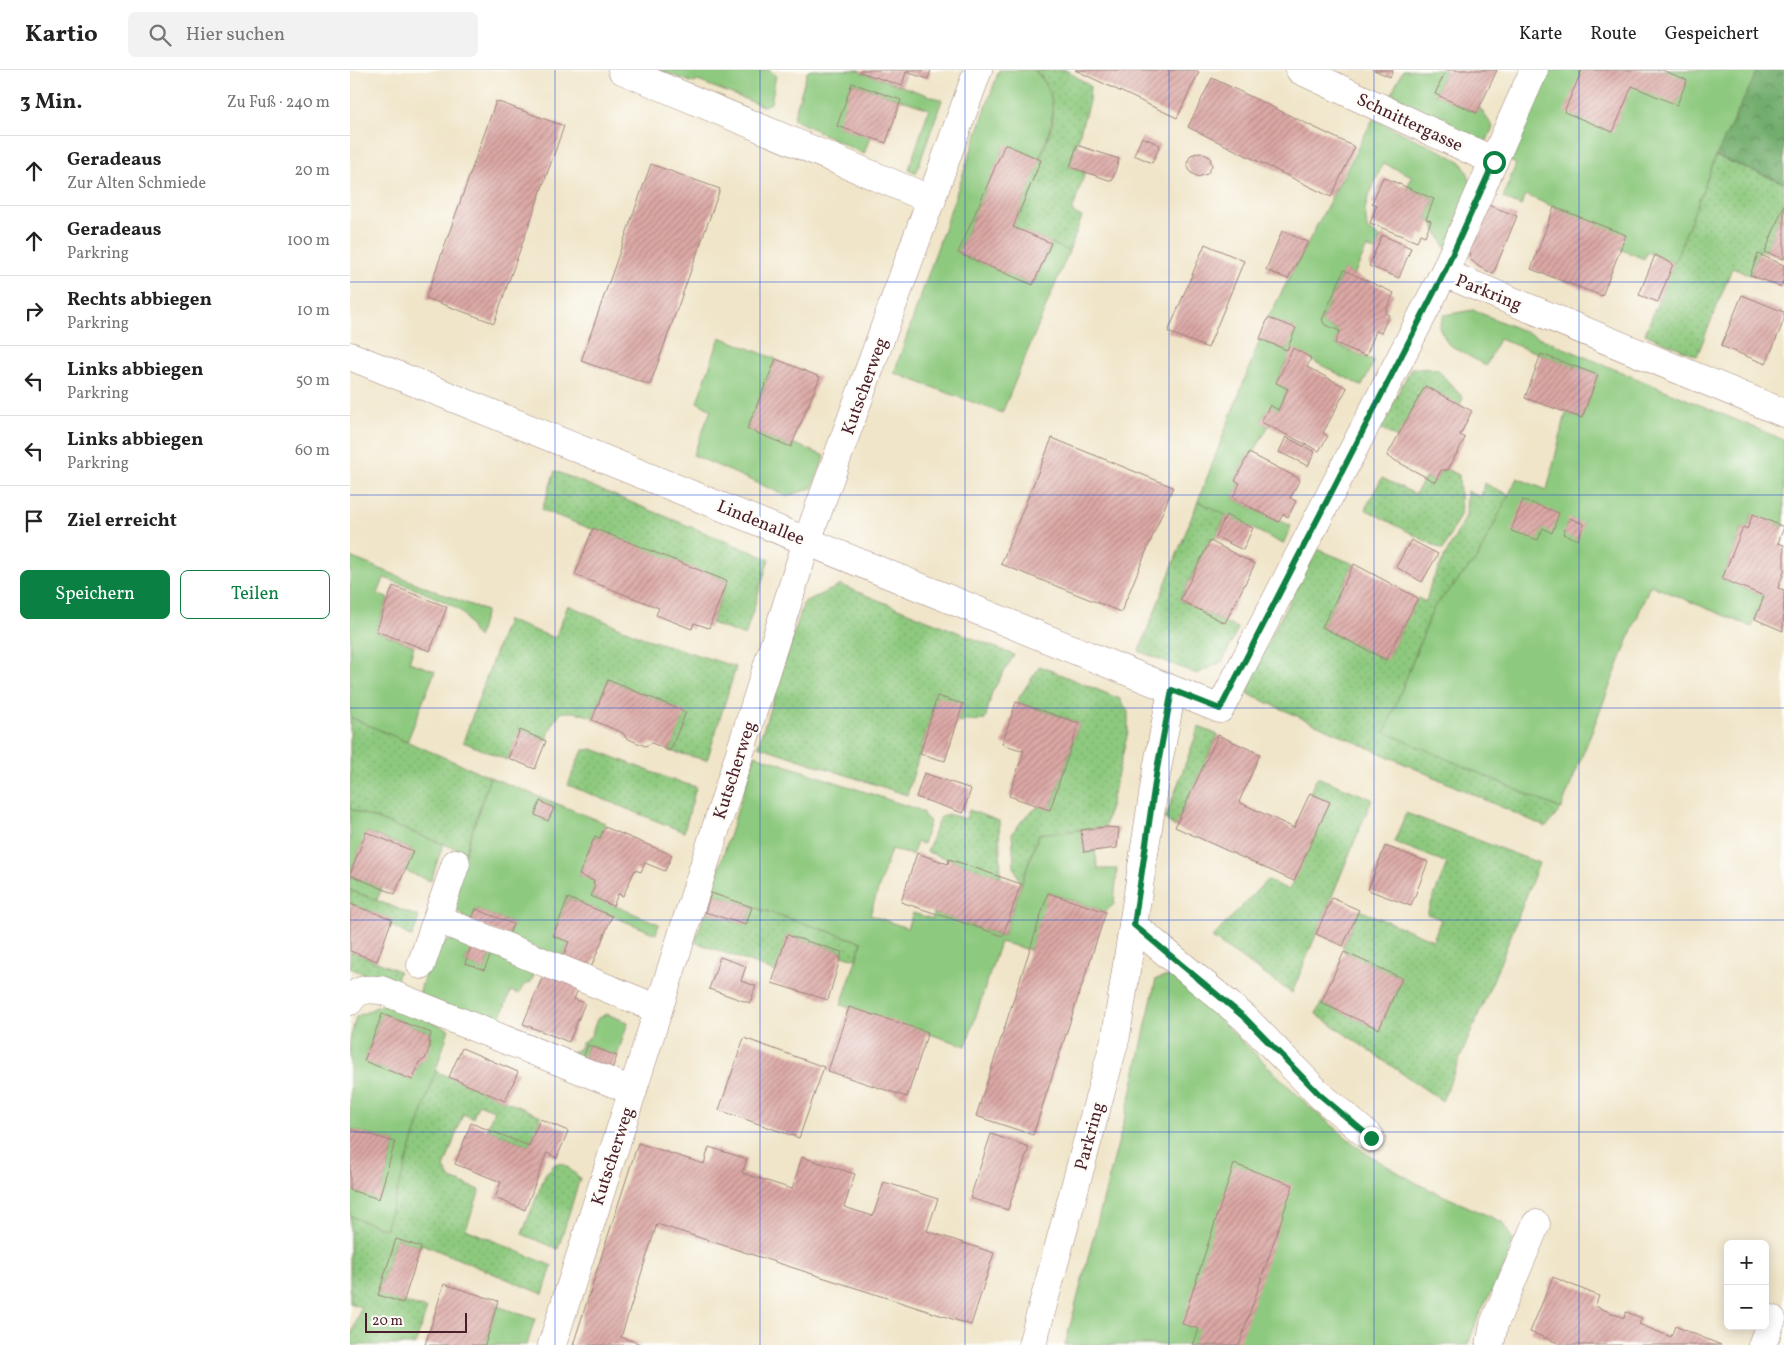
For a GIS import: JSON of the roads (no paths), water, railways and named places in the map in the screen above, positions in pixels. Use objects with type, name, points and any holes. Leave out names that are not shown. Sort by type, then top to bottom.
[{"type":"street","points":[[622,70],[932,200]]},
{"type":"street","name":"Kutscherweg","points":[[552,1345],[807,541],[978,70]]},
{"type":"street","name":"Schnittergasse","points":[[1300,70],[1494,162]]},
{"type":"street","points":[[1444,273],[1534,70]]},
{"type":"street","name":"Parkring","points":[[1032,1345],[1116,1036],[1157,769],[1172,690],[1220,709],[1444,273],[1784,413]]},
{"type":"street","name":"Lindenallee","points":[[350,356],[1172,690]]},
{"type":"street","points":[[422,966],[456,863]]},
{"type":"street","points":[[438,919],[658,1009]]},
{"type":"street","points":[[1134,925],[1245,1018],[1320,1095],[1371,1138]]},
{"type":"street","points":[[350,1001],[353,995],[364,989],[381,990],[633,1091]]},
{"type":"street","points":[[1490,1345],[1494,1324],[1536,1224]]},
{"type":"street","points":[[1762,1345],[1772,1319]]}]
